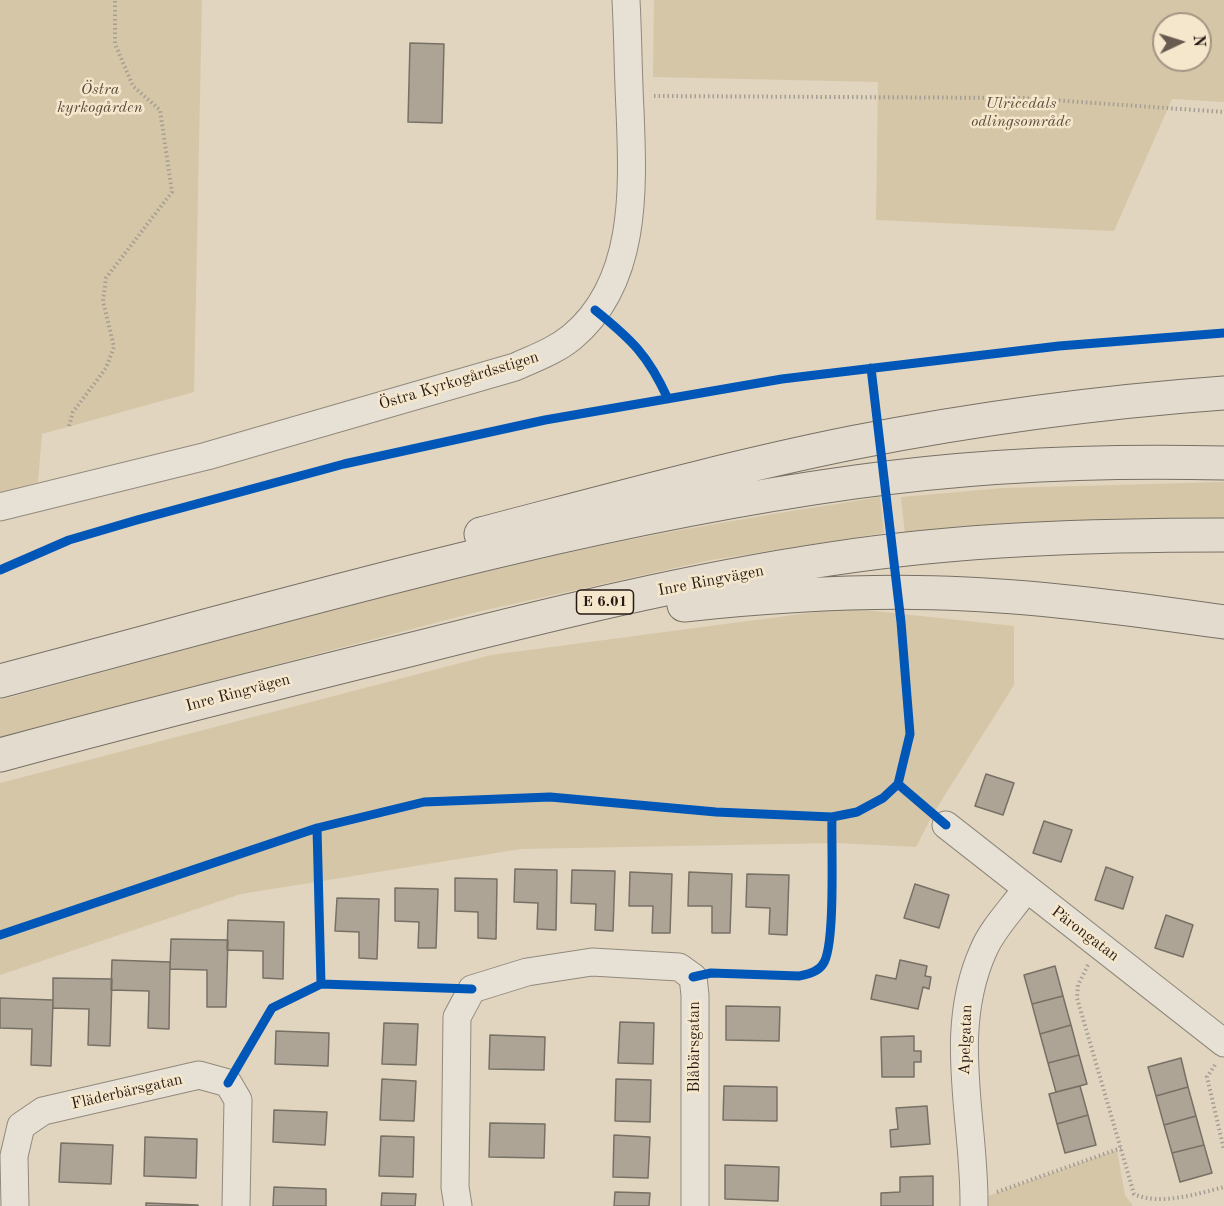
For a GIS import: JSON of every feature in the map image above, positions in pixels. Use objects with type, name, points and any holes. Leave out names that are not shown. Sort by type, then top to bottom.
[{"type":"highway","points":[[136,646],[298,586],[427,548],[698,477],[853,443],[987,420],[1091,406],[1224,393]]},
{"type":"highway","points":[[0,681],[433,567],[673,513],[856,482],[1022,467],[1224,464]]},
{"type":"highway","name":"Inre Ringvägen","points":[[0,755],[628,596],[830,559],[930,547],[1037,539],[1127,535],[1224,535]]},
{"type":"highway","points":[[454,639],[672,607],[863,593],[968,594],[1091,605],[1224,622]]},
{"type":"street","name":"Östra Kyrkogårdsstigen","points":[[0,507],[207,456],[515,367],[553,351],[573,337],[591,316],[617,268],[632,205],[626,0]]},
{"type":"street","name":"Pärongatan","points":[[946,825],[1026,889],[1099,943],[1223,1050]]},
{"type":"street","name":"Apelgatan","points":[[974,1203],[964,1086],[964,1038],[968,993],[984,947],[1026,889]]},
{"type":"street","name":"Blåbärsgatan","points":[[458,1206],[455,1186],[457,1017],[472,989],[527,972],[592,962],[679,967],[693,977],[695,995],[694,1206]]},
{"type":"street","name":"Fläderbärsgatan","points":[[15,1206],[15,1156],[21,1126],[43,1111],[199,1075],[228,1083],[238,1100],[236,1206]]},
{"type":"path","points":[[69,426],[73,412],[106,368],[114,347],[103,301],[106,278],[172,192],[160,110],[133,86],[115,44],[114,0]]},
{"type":"path","points":[[629,96],[1023,98],[1224,112]]},
{"type":"path","points":[[1099,943],[1078,985],[1077,999],[1134,1194],[1143,1200],[1160,1203],[1224,1187]]},
{"type":"path","points":[[1223,1050],[1207,1077],[1224,1150]]},
{"type":"path","points":[[974,1203],[1121,1148]]},
{"type":"green space","name":"Östra kyrkogården","points":[[0,0],[202,0],[194,392],[42,434],[38,482],[0,494]]},
{"type":"green space","name":"Ulricedals odlingsområde","points":[[654,0],[1224,0],[1224,102],[1172,99],[1114,231],[876,220],[878,82],[653,77]]},
{"type":"green space","points":[[1224,482],[1224,519],[1085,520],[905,534],[901,497],[1003,488]]},
{"type":"green space","points":[[880,497],[884,533],[711,560],[477,612],[0,737],[0,700],[209,643],[488,571],[598,546],[759,516]]},
{"type":"green space","points":[[846,608],[1014,626],[1014,685],[933,814],[916,847],[837,843],[521,849],[241,894],[0,975],[0,783],[491,655]]},
{"type":"green space","points":[[1117,1150],[1125,1195],[1133,1206],[985,1206],[985,1197]]},
{"type":"building","points":[[410,43],[444,44],[442,123],[408,122]]},
{"type":"building","points":[[986,774],[1014,783],[1003,815],[975,806]]},
{"type":"building","points":[[1044,821],[1072,830],[1061,862],[1033,853]]},
{"type":"building","points":[[1106,867],[1133,877],[1123,909],[1095,900]]},
{"type":"building","points":[[515,869],[557,870],[556,930],[537,929],[538,903],[514,902]]},
{"type":"building","points":[[572,870],[615,871],[613,931],[595,930],[596,904],[571,903]]},
{"type":"building","points":[[630,872],[672,874],[670,933],[652,933],[653,906],[629,906]]},
{"type":"building","points":[[689,872],[732,874],[730,933],[712,933],[712,906],[688,906]]},
{"type":"building","points":[[747,874],[789,875],[787,935],[769,934],[770,908],[746,907]]},
{"type":"building","points":[[455,878],[497,879],[496,939],[478,938],[478,912],[455,911]]},
{"type":"building","points":[[915,884],[949,895],[939,928],[904,918]]},
{"type":"building","points":[[395,888],[438,889],[436,948],[418,948],[419,922],[395,921]]},
{"type":"building","points":[[337,898],[379,899],[377,959],[359,958],[359,932],[335,931]]},
{"type":"building","points":[[1166,915],[1193,925],[1183,957],[1155,948]]},
{"type":"building","points":[[228,920],[284,922],[283,979],[263,978],[263,951],[227,950]]},
{"type":"building","points":[[171,939],[228,940],[226,1007],[207,1007],[207,970],[170,969]]},
{"type":"building","points":[[112,960],[170,962],[169,1029],[148,1028],[149,991],[111,990]]},
{"type":"building","points":[[900,960],[927,966],[925,976],[931,977],[929,989],[923,987],[918,1009],[871,999],[876,975],[896,979]]},
{"type":"building","points":[[1055,966],[1063,996],[1032,1004],[1024,975]]},
{"type":"building","points":[[53,978],[112,979],[110,1046],[88,1045],[89,1009],[53,1008]]},
{"type":"building","points":[[1063,996],[1071,1025],[1040,1034],[1032,1004]]},
{"type":"building","points":[[0,998],[53,1000],[51,1066],[31,1065],[32,1029],[0,1028]]},
{"type":"building","points":[[726,1006],[780,1007],[779,1041],[726,1040]]},
{"type":"building","points":[[620,1022],[654,1023],[653,1064],[618,1063]]},
{"type":"building","points":[[384,1023],[418,1024],[416,1065],[382,1064]]},
{"type":"building","points":[[1071,1025],[1079,1055],[1048,1063],[1040,1034]]},
{"type":"building","points":[[276,1031],[329,1033],[328,1066],[275,1064]]},
{"type":"building","points":[[490,1035],[545,1037],[544,1070],[489,1069]]},
{"type":"building","points":[[914,1036],[914,1051],[921,1051],[921,1062],[914,1062],[914,1077],[882,1077],[881,1037]]},
{"type":"building","points":[[1079,1055],[1087,1084],[1056,1092],[1048,1063]]},
{"type":"building","points":[[1181,1058],[1188,1087],[1156,1096],[1148,1067]]},
{"type":"building","points":[[382,1079],[416,1081],[414,1121],[380,1120]]},
{"type":"building","points":[[616,1079],[651,1080],[650,1122],[615,1121]]},
{"type":"building","points":[[724,1086],[777,1087],[777,1121],[723,1120]]},
{"type":"building","points":[[1080,1086],[1088,1115],[1057,1124],[1049,1094]]},
{"type":"building","points":[[1188,1087],[1196,1116],[1164,1125],[1156,1096]]},
{"type":"building","points":[[927,1106],[930,1144],[891,1147],[890,1130],[898,1129],[896,1108]]},
{"type":"building","points":[[274,1110],[327,1112],[325,1145],[273,1142]]},
{"type":"building","points":[[1088,1115],[1096,1145],[1065,1153],[1057,1124]]},
{"type":"building","points":[[1196,1116],[1204,1145],[1172,1153],[1164,1125]]},
{"type":"building","points":[[490,1123],[545,1124],[544,1158],[489,1157]]},
{"type":"building","points":[[614,1135],[650,1137],[648,1178],[613,1177]]},
{"type":"building","points":[[381,1136],[414,1137],[413,1177],[379,1176]]},
{"type":"building","points":[[145,1137],[197,1139],[196,1178],[144,1176]]},
{"type":"building","points":[[61,1143],[113,1145],[111,1184],[59,1182]]},
{"type":"building","points":[[1204,1145],[1212,1173],[1180,1182],[1172,1153]]},
{"type":"building","points":[[725,1165],[779,1167],[778,1201],[725,1199]]},
{"type":"building","points":[[933,1176],[933,1206],[881,1206],[881,1193],[900,1192],[900,1177]]},
{"type":"building","points":[[274,1187],[326,1189],[326,1206],[273,1206]]},
{"type":"building","points":[[615,1192],[650,1193],[649,1206],[614,1206]]},
{"type":"building","points":[[382,1193],[416,1194],[415,1206],[381,1206]]},
{"type":"building","points":[[146,1203],[198,1205],[198,1206],[146,1206]]},
{"type":"cycle path","points":[[595,310],[638,349],[668,399]]},
{"type":"cycle path","points":[[0,570],[69,540],[137,520],[344,464],[545,420],[782,379],[1059,346],[1224,333]]},
{"type":"cycle path","points":[[871,368],[901,622],[910,734],[898,784]]},
{"type":"cycle path","points":[[0,935],[317,828],[424,802],[550,797],[716,812],[832,817],[857,812],[883,798],[898,784],[946,825]]},
{"type":"cycle path","points":[[693,977],[711,973],[799,976],[821,967],[827,954],[830,937],[832,817]]},
{"type":"cycle path","points":[[317,828],[321,984],[472,989]]},
{"type":"cycle path","points":[[228,1083],[272,1008],[321,984]]}]
